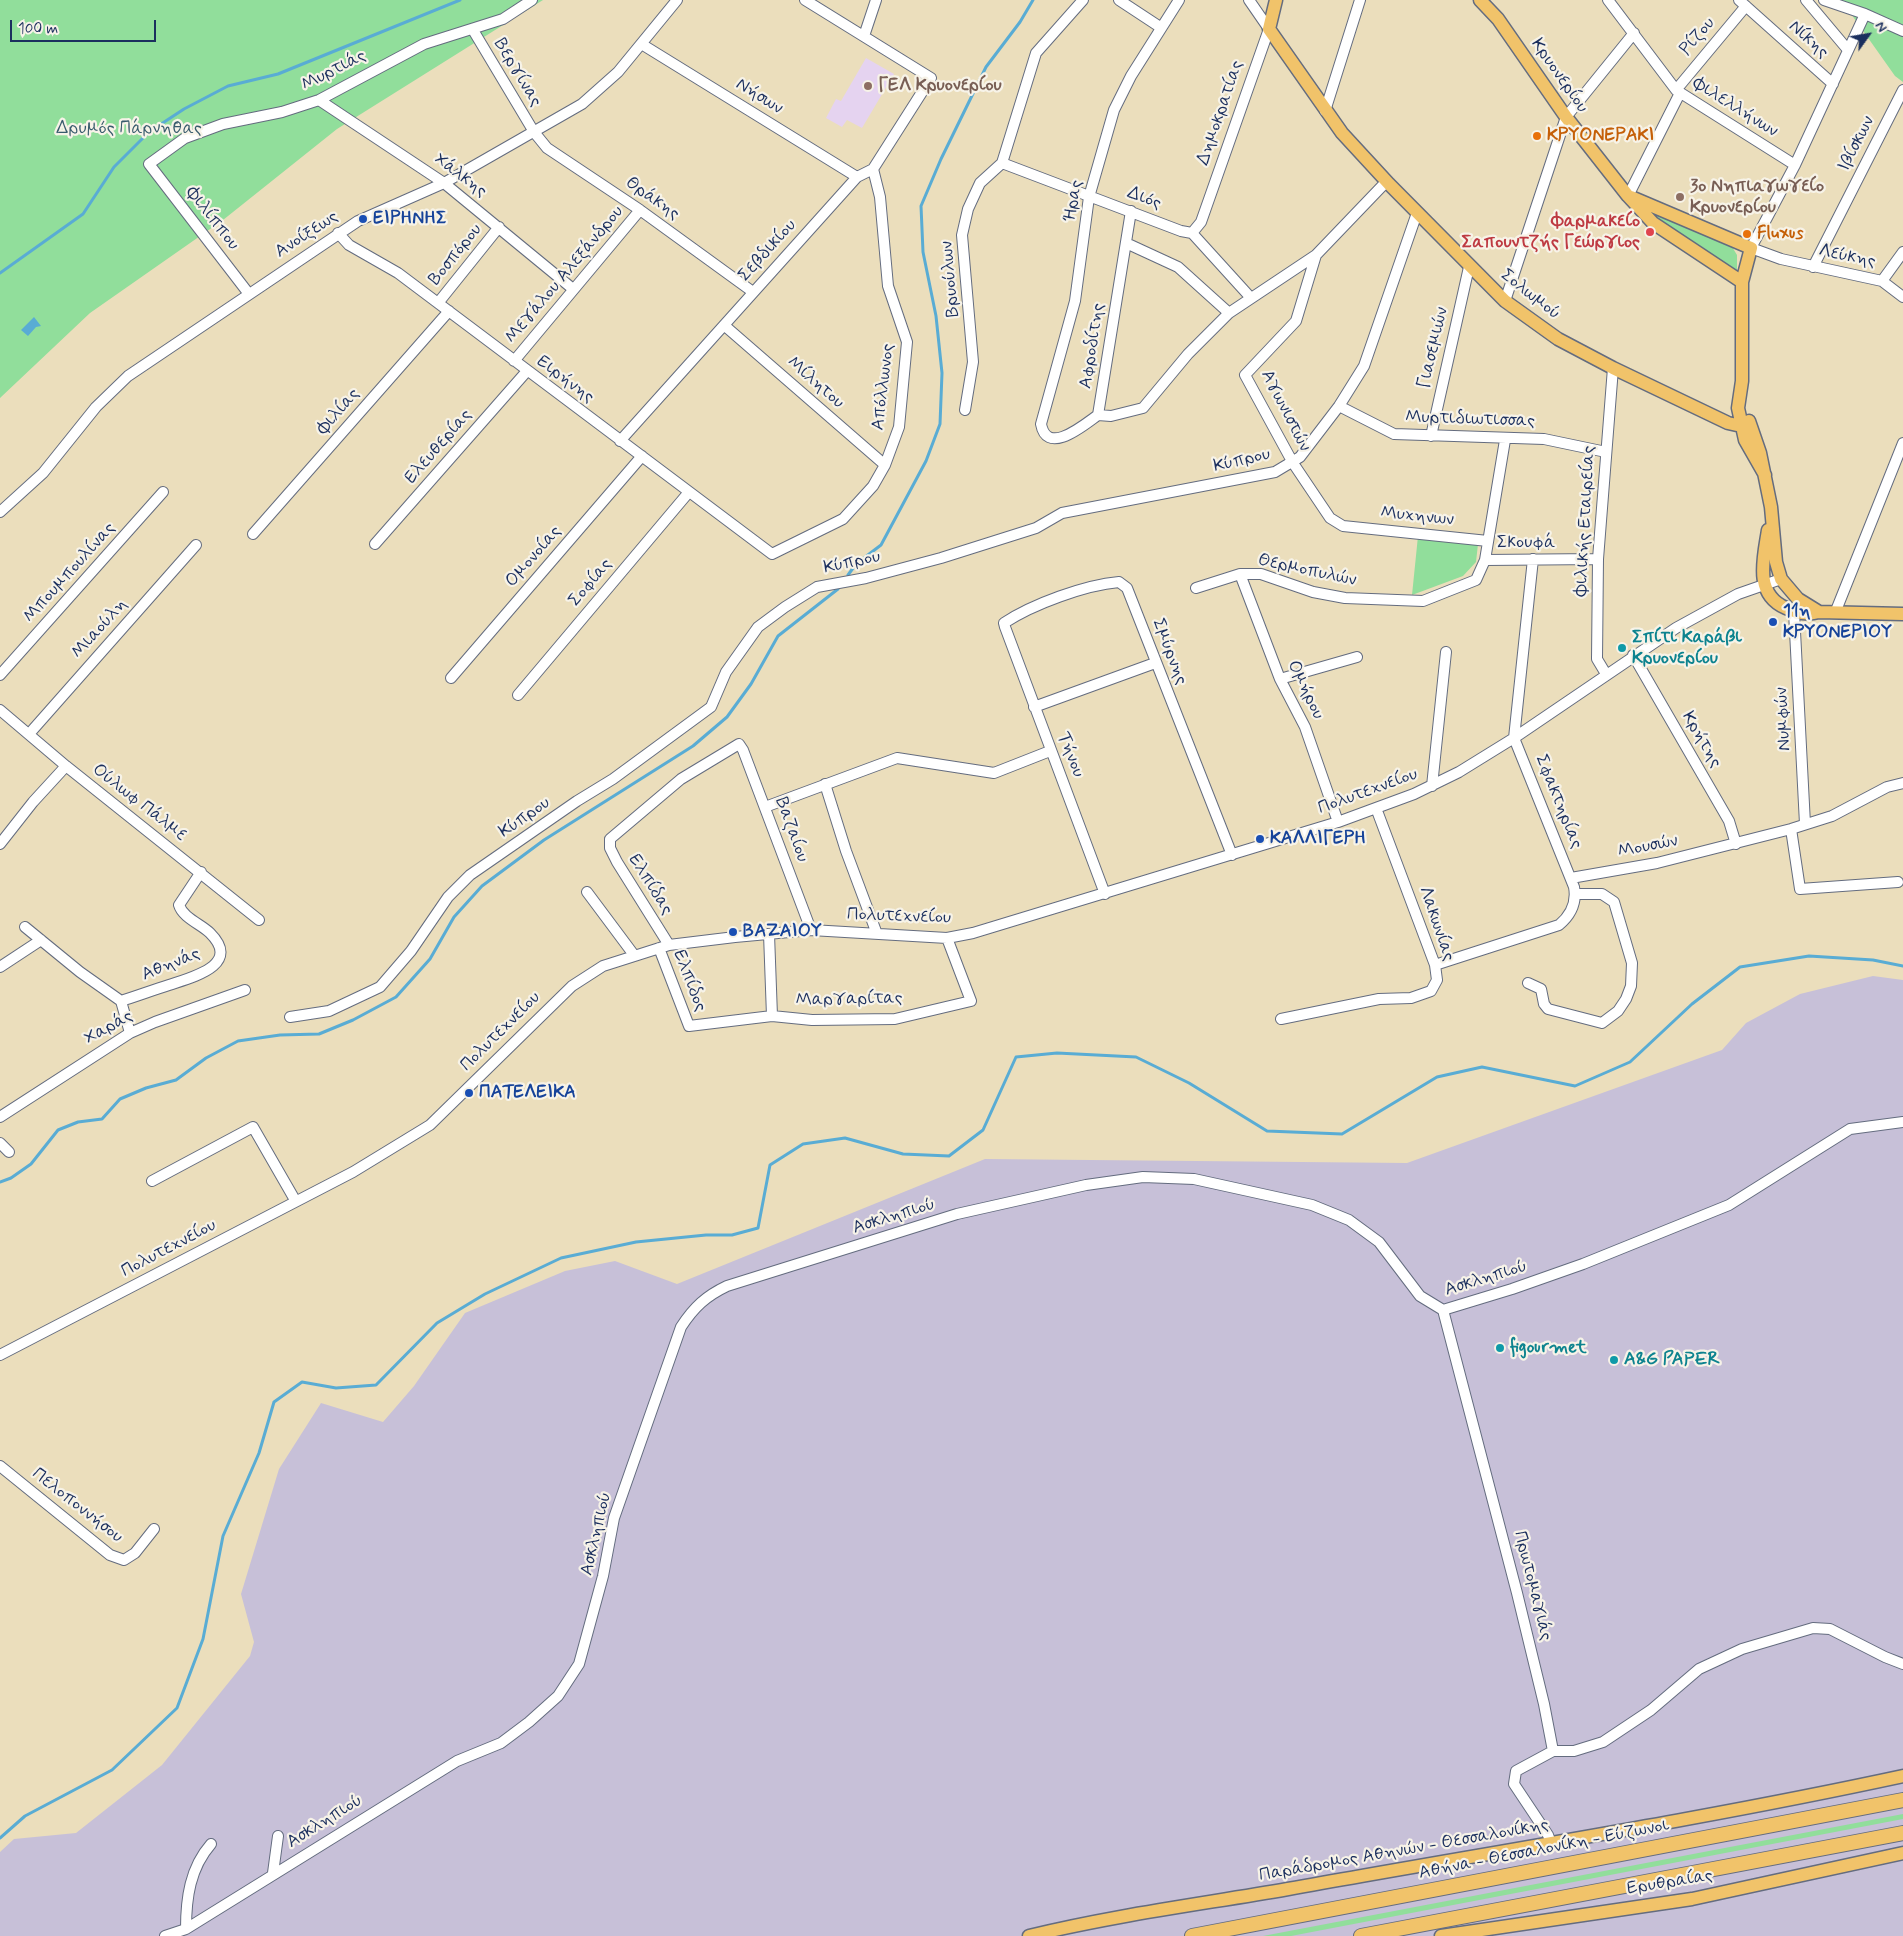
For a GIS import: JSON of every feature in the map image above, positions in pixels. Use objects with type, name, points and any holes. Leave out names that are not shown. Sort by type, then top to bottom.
[{"type":"highway","name":"Αθήνα - Θεσσαλονίκη - Εύζωνοι","points":[[1192,1936],[1903,1800]]},
{"type":"highway","points":[[1361,1936],[1903,1833]]},
{"type":"main road","name":"Δημοκρατίας","points":[[1269,29],[1276,0]]},
{"type":"main road","name":"Κρυονερίου","points":[[1480,0],[1498,19],[1566,117],[1628,196],[1654,223],[1742,282]]},
{"type":"main road","name":"Σολωμού","points":[[1269,29],[1325,111],[1386,182],[1505,301],[1558,339],[1613,368],[1728,423],[1745,427]]},
{"type":"main road","name":"Κρυονερίου","points":[[1628,196],[1751,248]]},
{"type":"main road","points":[[1751,248],[1742,282],[1742,382],[1738,408],[1745,427],[1745,440],[1765,476],[1772,507],[1776,562],[1781,579],[1798,599],[1819,612]]},
{"type":"main road","points":[[1772,507],[1762,565],[1764,586],[1771,598],[1781,606],[1794,612],[1809,615],[1819,612],[1903,614]]},
{"type":"main road","name":"Παράδρομος Αθηνών - Θεσσαλονίκης","points":[[1029,1936],[1175,1906],[1551,1843],[1800,1798],[1903,1776]]},
{"type":"main road","name":"Ερυθραίας","points":[[1441,1936],[1692,1899],[1903,1853]]},
{"type":"street","name":"Μυρτιάς","points":[[149,164],[186,138],[223,124],[282,112],[319,100],[424,44],[503,19],[532,0]]},
{"type":"street","name":"Ανοίξεως","points":[[0,512],[43,473],[96,407],[128,376],[358,221],[444,183],[582,104],[618,72],[643,45],[677,0]]},
{"type":"street","points":[[805,0],[864,36],[876,0]]},
{"type":"street","points":[[1002,163],[1036,53],[1083,0]]},
{"type":"street","points":[[1119,0],[1160,28]]},
{"type":"street","name":"Ήρας","points":[[1041,424],[1075,301],[1089,196],[1114,110],[1131,76],[1179,0]]},
{"type":"street","name":"Σολωμού","points":[[1249,0],[1269,29]]},
{"type":"street","points":[[1325,111],[1360,0]]},
{"type":"street","name":"Φιλελλήνων","points":[[1608,0],[1678,91],[1795,165]]},
{"type":"street","points":[[1616,9],[1624,0]]},
{"type":"street","points":[[1806,0],[1848,50]]},
{"type":"street","points":[[1824,0],[1865,14],[1903,31]]},
{"type":"street","name":"Νίκης","points":[[1742,3],[1833,84]]},
{"type":"street","name":"Ρίζου","points":[[1628,196],[1678,91],[1742,3]]},
{"type":"street","points":[[1751,248],[1795,165],[1865,14]]},
{"type":"street","name":"Δημοκρατίας","points":[[1192,233],[1201,222],[1269,29]]},
{"type":"street","name":"Βεργίνας","points":[[473,30],[534,132]]},
{"type":"street","points":[[1505,301],[1566,117],[1634,33]]},
{"type":"street","name":"Σεβδικίου","points":[[620,441],[857,177],[872,169],[931,78],[864,36]]},
{"type":"street","name":"Νήσων","points":[[643,45],[857,177]]},
{"type":"street","name":"Ιβίσκων","points":[[1813,266],[1903,90]]},
{"type":"street","name":"Χάλκης","points":[[319,100],[444,183],[573,289]]},
{"type":"street","name":"Θράκης","points":[[534,132],[547,148],[640,210],[753,292]]},
{"type":"street","name":"Διός","points":[[1002,163],[1131,211],[1181,232],[1192,233]]},
{"type":"street","name":"Βρυούλων","points":[[965,410],[973,362],[962,235],[968,208],[980,183],[1002,163]]},
{"type":"street","name":"Φιλίππου","points":[[149,164],[249,294]]},
{"type":"street","name":"Απόλλωνος","points":[[772,554],[843,519],[873,486],[885,465],[899,427],[907,342],[888,286],[880,197],[872,169]]},
{"type":"street","points":[[1098,415],[1111,416],[1143,408],[1188,354],[1229,313],[1316,255],[1386,182]]},
{"type":"street","name":"Μεγάλου Αλεξάνδρου","points":[[514,361],[640,210]]},
{"type":"street","name":"Αφροδίτης","points":[[1041,424],[1044,432],[1056,439],[1068,436],[1098,415],[1131,211]]},
{"type":"street","name":"Κύπρου","points":[[290,1017],[329,1011],[380,987],[411,952],[448,897],[470,875],[577,800],[613,779],[711,707],[726,672],[758,627],[817,587],[866,578],[966,551],[1036,528],[1062,513],[1275,472],[1293,463],[1300,457],[1339,406],[1364,366],[1417,213]]},
{"type":"street","name":"Βοσπόρου","points":[[438,303],[499,227]]},
{"type":"street","name":"Ειρήνης","points":[[338,233],[349,244],[398,273],[772,554]]},
{"type":"street","points":[[1192,233],[1251,298]]},
{"type":"street","points":[[1126,243],[1178,267],[1229,313]]},
{"type":"street","name":"Λεύκης","points":[[1751,248],[1782,259],[1882,281],[1903,297]]},
{"type":"street","points":[[1882,281],[1903,252]]},
{"type":"street","name":"Αγωνιστών","points":[[1316,255],[1296,321],[1245,375],[1293,463],[1330,518],[1343,526]]},
{"type":"street","name":"Γιασεμιών","points":[[1431,436],[1469,266]]},
{"type":"street","name":"Φιλίας","points":[[253,534],[449,311]]},
{"type":"street","name":"Μίλητου","points":[[725,326],[885,465]]},
{"type":"street","name":"Φιλικής Εταιρείας","points":[[1606,674],[1597,659],[1598,559],[1613,368]]},
{"type":"street","name":"Ελευθερίας","points":[[375,544],[527,371]]},
{"type":"street","name":"Μυρτιδιωτισσας","points":[[1339,406],[1394,434],[1504,440],[1544,439],[1606,452]]},
{"type":"street","points":[[1485,560],[1504,440]]},
{"type":"street","points":[[1836,613],[1902,449]]},
{"type":"street","name":"Ομονοίας","points":[[451,678],[642,456]]},
{"type":"street","name":"Μπουμπουλίνας","points":[[0,675],[163,492]]},
{"type":"street","name":"Σοφίας","points":[[518,695],[689,492]]},
{"type":"street","name":"Μυχηνων","points":[[1343,526],[1488,541]]},
{"type":"street","name":"Μιαούλη","points":[[28,734],[196,546]]},
{"type":"street","points":[[1514,738],[1533,559]]},
{"type":"street","name":"Σκουφά","points":[[1485,560],[1598,559]]},
{"type":"street","name":"Θερμοπυλών","points":[[1196,588],[1240,574],[1261,574],[1313,592],[1345,598],[1423,601],[1476,580],[1485,560]]},
{"type":"street","name":"Ομήρου","points":[[1240,574],[1280,680],[1305,727],[1338,822]]},
{"type":"street","name":"Πολυτεχνείου","points":[[0,1355],[295,1200],[353,1172],[430,1125],[572,986],[603,966],[664,947],[811,930],[946,938],[973,933],[1338,822],[1432,786],[1459,772],[1514,738],[1676,628],[1738,594],[1781,579]]},
{"type":"street","name":"Σμύρνης","points":[[1005,627],[1004,623],[1015,617],[1070,593],[1118,582],[1127,588],[1232,855]]},
{"type":"street","name":"Νυμφών","points":[[1794,612],[1806,824]]},
{"type":"street","name":"Τήνου","points":[[1005,627],[1105,894]]},
{"type":"street","points":[[1432,786],[1446,652]]},
{"type":"street","name":"Κρήτης","points":[[1634,655],[1729,821],[1736,844]]},
{"type":"street","points":[[1280,680],[1357,657]]},
{"type":"street","points":[[1034,707],[1155,663]]},
{"type":"street","name":"Ούλωφ Πάλμε","points":[[0,710],[66,766],[259,920]]},
{"type":"street","name":"Σφακτηρίας","points":[[1514,738],[1571,878]]},
{"type":"street","name":"Βαζαίου","points":[[610,839],[681,779],[738,744],[744,750],[811,930]]},
{"type":"street","points":[[765,806],[897,758],[994,773],[1050,751]]},
{"type":"street","points":[[0,844],[33,802],[66,766]]},
{"type":"street","name":"Μουσών","points":[[1571,878],[1657,863],[1791,829],[1832,816],[1887,787],[1903,783]]},
{"type":"street","points":[[825,784],[846,851],[878,934]]},
{"type":"street","name":"Λακωνίας","points":[[1281,1019],[1379,999],[1410,998],[1431,991],[1437,980],[1435,965],[1376,808]]},
{"type":"street","points":[[1791,829],[1800,889],[1901,882]]},
{"type":"street","name":"Ελπίδας","points":[[610,839],[610,848],[664,947]]},
{"type":"street","name":"Αθηνάς","points":[[121,1001],[201,975],[219,959],[221,952],[218,941],[204,927],[185,914],[180,905],[201,872]]},
{"type":"street","points":[[1435,965],[1559,925],[1570,915],[1575,894],[1571,878]]},
{"type":"street","points":[[587,892],[634,955]]},
{"type":"street","points":[[1528,983],[1541,989],[1544,1004],[1548,1009],[1596,1023],[1604,1022],[1613,1016],[1626,999],[1631,986],[1633,970],[1614,902],[1602,894],[1575,894]]},
{"type":"street","points":[[25,927],[80,972],[121,1001],[130,1033]]},
{"type":"street","points":[[769,934],[772,1016]]},
{"type":"street","name":"Μαργαρίτας","points":[[689,1026],[772,1016],[812,1020],[895,1020],[971,1001],[946,938]]},
{"type":"street","points":[[0,967],[41,940]]},
{"type":"street","name":"Ελπίδος","points":[[664,947],[689,1026]]},
{"type":"street","name":"Χαράς","points":[[0,1117],[130,1033],[154,1022],[244,990]]},
{"type":"street","name":"Ασκληπιού","points":[[165,1936],[186,1929],[457,1761],[501,1742],[558,1696],[579,1664],[604,1576],[614,1518],[681,1328],[692,1310],[707,1296],[727,1286],[958,1214],[1086,1185],[1143,1177],[1194,1178],[1312,1205],[1349,1220],[1379,1242],[1420,1296],[1443,1310],[1512,1289],[1583,1264],[1728,1206],[1850,1129],[1903,1122]]},
{"type":"street","points":[[152,1181],[253,1127],[295,1200]]},
{"type":"street","points":[[0,1143],[9,1152]]},
{"type":"street","name":"Πρωτομαγιάς","points":[[1443,1310],[1457,1356],[1524,1621],[1544,1704],[1552,1751]]},
{"type":"street","name":"Πελοποννήσου","points":[[0,1466],[110,1555],[124,1560],[135,1553],[154,1529]]},
{"type":"street","points":[[1551,1843],[1548,1835],[1518,1792],[1514,1778],[1516,1772],[1552,1751],[1574,1751],[1603,1742],[1651,1710],[1699,1669],[1742,1649],[1806,1629],[1820,1627],[1830,1629],[1903,1664]]},
{"type":"street","points":[[273,1874],[278,1836]]},
{"type":"street","points":[[186,1929],[186,1903],[194,1873],[204,1852],[211,1844]]},
{"type":"shaded area","name":"ΓΕΛ Κρυονερίου","points":[[866,58],[894,74],[862,128],[847,120],[842,127],[826,118],[836,99],[841,101]]},
{"type":"shaded area","points":[[1873,976],[1903,980],[1903,1936],[0,1936],[0,1852],[14,1839],[76,1833],[162,1765],[250,1656],[254,1642],[241,1594],[279,1469],[321,1403],[383,1422],[414,1386],[465,1313],[565,1271],[615,1261],[677,1284],[985,1159],[1407,1163],[1722,1050],[1746,1023],[1800,994]]},
{"type":"green space","name":"Δρυμός Πάρνηθας","points":[[0,0],[543,0],[337,129],[223,220],[90,313],[0,398]]},
{"type":"green space","points":[[1821,0],[1903,0],[1903,82],[1895,76],[1849,11]]},
{"type":"green space","points":[[1643,203],[1731,245],[1737,255],[1737,273],[1657,220]]},
{"type":"green space","points":[[1418,536],[1478,544],[1476,562],[1463,576],[1412,595]]},
{"type":"green space","points":[[1903,1814],[1903,1819],[1291,1936],[1263,1936]]},
{"type":"water","points":[[34,317],[41,326],[36,327],[28,336],[21,330]]},
{"type":"waterway","points":[[0,273],[83,214],[114,167],[149,132],[184,109],[228,86],[278,74],[460,0]]},
{"type":"waterway","points":[[848,575],[856,564],[881,545],[926,461],[940,424],[942,373],[936,316],[923,252],[921,206],[941,159],[986,67],[1020,22],[1033,0]]},
{"type":"waterway","points":[[0,1182],[11,1178],[31,1164],[58,1130],[78,1122],[102,1119],[120,1099],[146,1088],[176,1080],[206,1058],[238,1041],[280,1035],[319,1034],[353,1020],[396,997],[430,959],[454,917],[482,886],[544,840],[693,746],[727,717],[751,684],[778,636],[838,589]]},
{"type":"waterway","points":[[0,1838],[25,1816],[112,1770],[177,1708],[203,1639],[223,1536],[259,1453],[274,1402],[302,1382],[336,1388],[376,1385],[437,1323],[485,1294],[561,1258],[636,1242],[706,1235],[732,1235],[758,1228],[770,1165],[803,1144],[845,1138],[903,1154],[949,1156],[983,1130],[1016,1057],[1057,1053],[1136,1057],[1189,1083],[1267,1131],[1342,1134],[1437,1077],[1482,1067],[1575,1086],[1630,1062],[1692,1004],[1740,967],[1809,956],[1873,960],[1903,966]]},
{"type":"place","name":"ΓΕΛ Κρυονερίου","points":[[868,86]]},
{"type":"place","name":"ΚΡΥΟΝΕΡΑΚΙ","points":[[1537,136]]},
{"type":"place","name":"3ο Νηπιαγωγείο Κρυονερίου","points":[[1680,197]]},
{"type":"place","name":"ΕΙΡΗΝΗΣ","points":[[363,219]]},
{"type":"place","name":"Φαρμακείο Σαπουντζής Γεώργιος","points":[[1650,232]]},
{"type":"place","name":"Fluxus","points":[[1747,234]]},
{"type":"place","name":"11η ΚΡΥΟΝΕΡΙΟΥ","points":[[1773,622]]},
{"type":"place","name":"Σπίτι Καράβι Κρυονερίου","points":[[1622,648]]},
{"type":"place","name":"ΚΑΛΛΙΓΕΡΗ","points":[[1260,839]]},
{"type":"place","name":"ΒΑΖΑΙΟΥ","points":[[733,932]]},
{"type":"place","name":"ΠΑΤΕΛΕΙΚΑ","points":[[469,1093]]},
{"type":"place","name":"figourmet","points":[[1500,1348]]},
{"type":"place","name":"A&G PAPER","points":[[1614,1360]]}]
